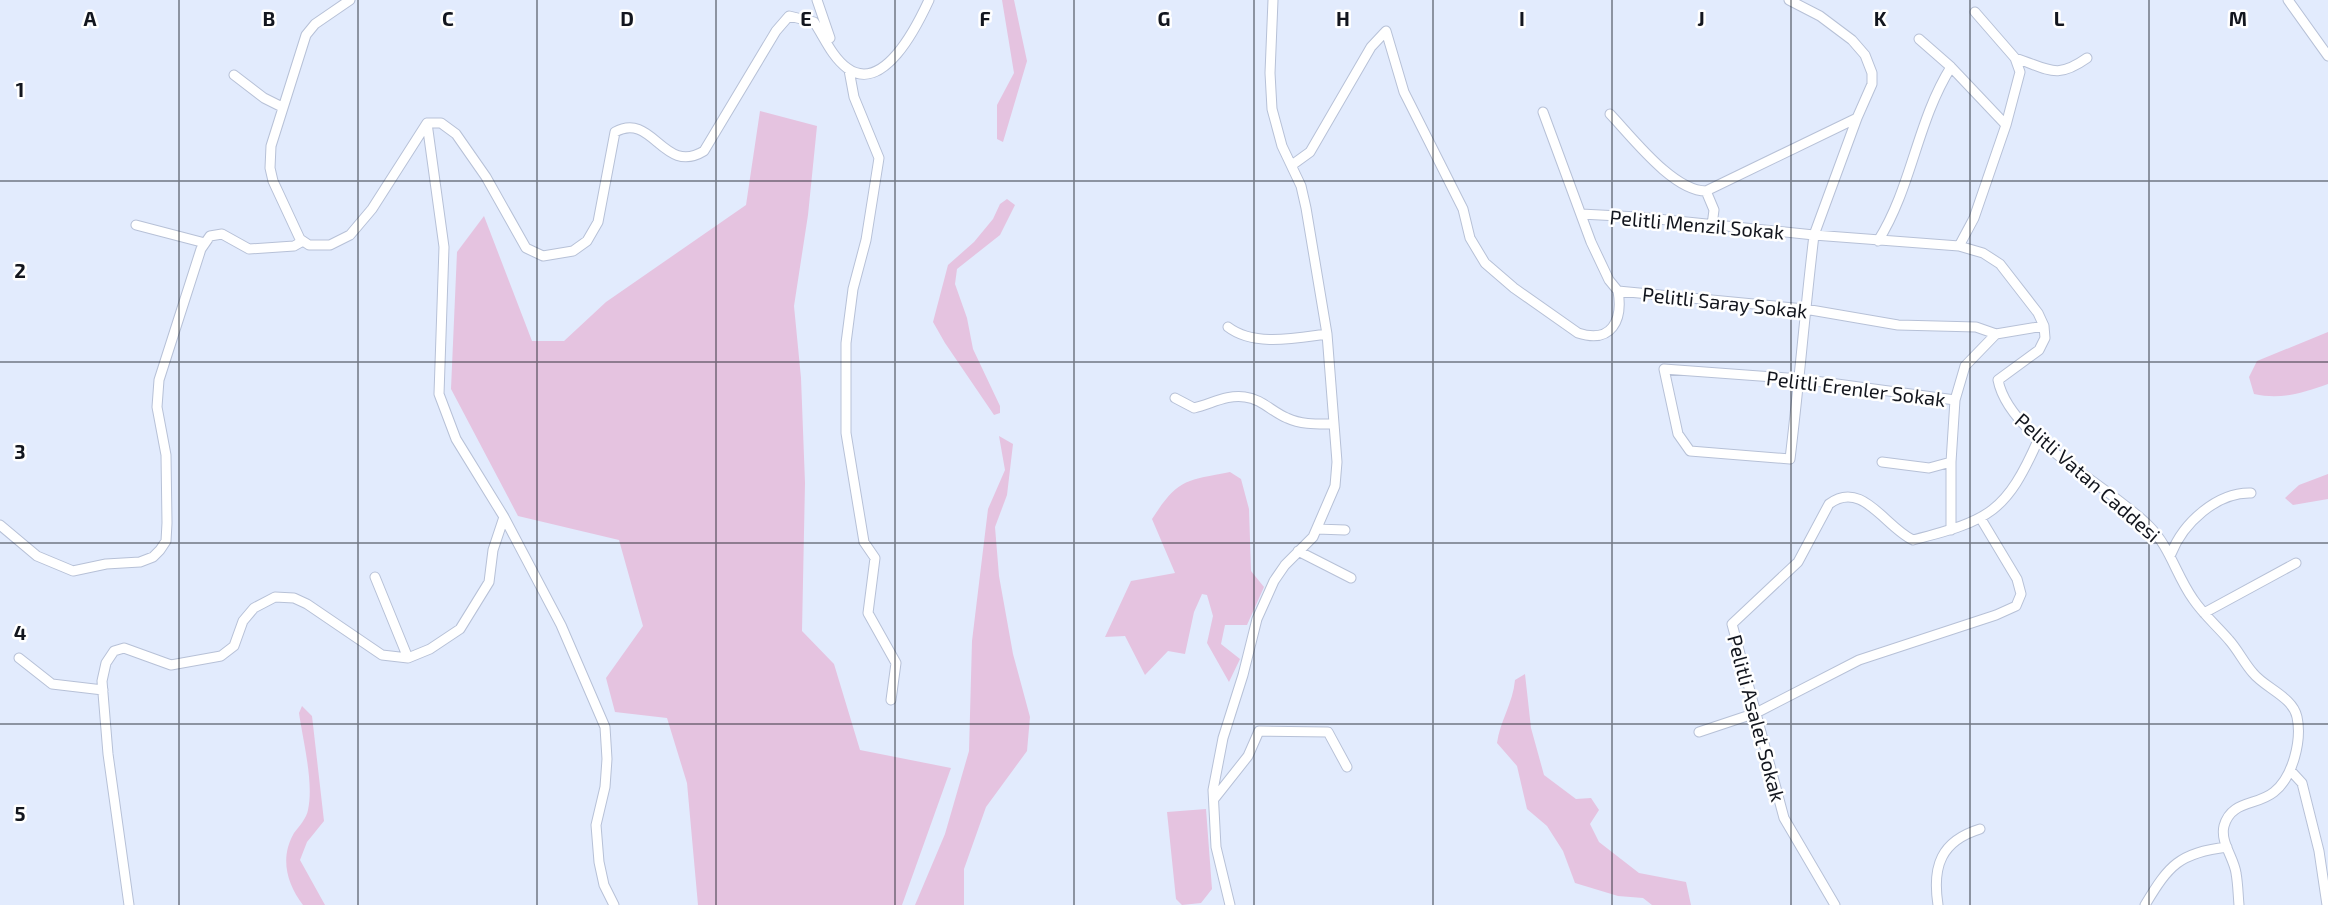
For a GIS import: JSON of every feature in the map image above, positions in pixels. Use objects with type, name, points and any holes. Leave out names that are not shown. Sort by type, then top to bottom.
[{"type":"street","points":[[350,0],[315,24],[306,35],[271,146],[270,168],[273,181],[303,241],[316,247],[330,244],[350,235],[372,209],[427,123]]},
{"type":"street","points":[[817,0],[836,58]]},
{"type":"street","points":[[427,123],[441,123],[456,134],[486,177],[526,248],[543,256],[573,251],[587,241],[598,222],[615,132],[625,127],[637,128],[653,137],[670,153],[693,158],[704,151],[776,31],[789,16],[802,17],[814,22],[836,58],[849,70],[863,75],[881,71],[912,32],[929,0]]},
{"type":"street","points":[[1230,905],[1216,847],[1214,799],[1223,738],[1243,675],[1257,619],[1274,581],[1298,551],[1313,537],[1335,486],[1334,424],[1327,334],[1306,208],[1292,165],[1282,146],[1272,109],[1270,73],[1273,0]]},
{"type":"street","points":[[1789,0],[1820,16],[1852,40],[1865,56],[1872,84],[1857,118],[1814,235],[1800,379]]},
{"type":"street","points":[[2288,0],[2328,56]]},
{"type":"street","points":[[1959,246],[1974,218],[2019,84],[2020,72],[2015,58],[1976,12]]},
{"type":"street","name":"Pelitli Saray Sokak","points":[[1292,165],[1310,152],[1371,47],[1386,31],[1404,92],[1463,209],[1470,238],[1485,263],[1514,288],[1578,333],[1588,336],[1609,332],[1618,319],[1618,291],[1805,309],[1898,325],[1976,327],[1996,334],[2044,326]]},
{"type":"street","points":[[1919,39],[1951,67],[2006,125]]},
{"type":"street","points":[[2015,58],[2060,73],[2070,70],[2087,58]]},
{"type":"street","points":[[1878,241],[1891,221],[1904,188],[1920,134],[1951,67]]},
{"type":"street","points":[[849,70],[854,97],[879,158],[846,343],[846,433],[864,542],[875,558],[868,613],[896,663],[891,700]]},
{"type":"street","points":[[234,75],[264,98],[282,107]]},
{"type":"street","points":[[1543,112],[1581,214],[1609,280],[1618,291]]},
{"type":"street","points":[[1610,114],[1663,169],[1688,187],[1706,191],[1857,118]]},
{"type":"street","points":[[427,123],[444,247],[439,394],[456,439],[504,517],[561,625],[579,674],[604,727],[607,759],[605,787],[596,825],[598,862],[614,905]]},
{"type":"street","points":[[1706,191],[1714,210],[1712,225]]},
{"type":"street","name":"Pelitli Menzil Sokak","points":[[1581,214],[1814,235]]},
{"type":"street","points":[[136,225],[205,243]]},
{"type":"street","points":[[0,525],[37,556],[73,571],[106,564],[140,562],[153,557],[166,540],[166,466],[164,433],[157,407],[159,380],[165,353],[205,243],[210,236],[222,234],[249,249],[294,246],[303,241]]},
{"type":"street","points":[[1814,235],[1959,246],[1983,253],[2000,264],[2038,313],[2044,326]]},
{"type":"street","name":"Pelitli Vatan Caddesi","points":[[2044,326],[2044,339],[2039,350],[1998,380],[2007,406],[2039,438],[2147,524],[2171,554],[2187,589],[2204,613],[2239,652],[2252,672],[2289,703],[2296,713],[2296,751],[2290,770],[2274,793],[2235,808],[2223,828],[2236,872],[2239,905]]},
{"type":"street","points":[[1228,327],[1238,335],[1270,339],[1327,334]]},
{"type":"street","points":[[1955,400],[1965,366],[1996,334]]},
{"type":"street","name":"Pelitli Erenler Sokak","points":[[1800,379],[1790,459],[1690,451],[1678,434],[1664,369],[1800,379],[1955,400],[1951,462],[1951,530]]},
{"type":"street","points":[[1175,398],[1194,408],[1225,398],[1245,397],[1266,404],[1287,418],[1308,424],[1334,424]]},
{"type":"street","name":"Pelitli Asalet Sokak","points":[[1835,905],[1784,818],[1732,624],[1798,562],[1829,504],[1846,495],[1859,497],[1904,536],[1913,540],[1951,530],[1981,519],[2012,491],[2039,438]]},
{"type":"street","points":[[1882,462],[1929,468],[1951,462]]},
{"type":"street","points":[[2171,554],[2177,537],[2224,497],[2237,493],[2251,493]]},
{"type":"street","points":[[129,905],[108,754],[103,690],[106,663],[114,651],[124,648],[171,665],[221,656],[234,646],[243,621],[254,608],[275,597],[294,598],[307,604],[382,656],[408,658],[430,649],[460,629],[489,582],[493,550],[504,517]]},
{"type":"street","points":[[1699,732],[1756,713],[1859,660],[1996,615],[2016,606],[2021,594],[2017,579],[1981,519]]},
{"type":"street","points":[[1317,528],[1345,530]]},
{"type":"street","points":[[1298,551],[1351,578]]},
{"type":"street","points":[[2204,613],[2296,563]]},
{"type":"street","points":[[375,577],[408,658]]},
{"type":"street","points":[[19,658],[52,684],[103,690]]},
{"type":"street","points":[[1214,799],[1248,756],[1258,731],[1328,732],[1347,767]]},
{"type":"street","points":[[2290,770],[2302,783],[2319,851],[2327,905]]},
{"type":"street","points":[[1938,905],[1936,882],[1938,864],[1945,850],[1962,834],[1980,829]]},
{"type":"street","points":[[2145,905],[2164,874],[2179,861],[2195,852],[2227,847]]},
{"type":"shaded area","points":[[1002,0],[1014,0],[1027,61],[1003,142],[997,139],[997,105],[1014,73]]},
{"type":"shaded area","points":[[760,111],[817,126],[808,215],[794,306],[801,378],[805,483],[802,631],[834,664],[860,750],[951,768],[902,905],[698,905],[687,783],[667,718],[615,712],[606,678],[643,626],[619,540],[518,516],[451,389],[457,252],[484,216],[532,341],[564,341],[606,302],[746,205]]},
{"type":"shaded area","points":[[1007,199],[1015,205],[1000,235],[957,269],[955,284],[967,318],[973,349],[1000,406],[1000,413],[994,415],[933,322],[948,265],[974,242],[993,219],[1000,204]]},
{"type":"shaded area","points":[[2328,332],[2328,384],[2282,396],[2254,394],[2249,377],[2257,361]]},
{"type":"shaded area","points":[[999,436],[1013,444],[1007,495],[995,527],[999,576],[1013,654],[1030,717],[1027,751],[986,807],[964,869],[964,905],[915,905],[945,834],[969,751],[972,641],[988,509],[1005,470]]},
{"type":"shaded area","points":[[1230,472],[1241,479],[1249,509],[1251,571],[1264,587],[1247,625],[1225,625],[1221,644],[1240,659],[1229,682],[1207,643],[1213,616],[1207,595],[1202,594],[1194,612],[1185,654],[1168,651],[1145,675],[1125,636],[1105,637],[1131,581],[1175,573],[1152,519],[1169,496],[1184,484],[1192,480]]},
{"type":"shaded area","points":[[2328,474],[2328,499],[2293,505],[2285,498],[2299,485]]},
{"type":"shaded area","points":[[1525,674],[1531,728],[1544,775],[1576,799],[1591,798],[1599,810],[1590,824],[1599,842],[1639,873],[1686,882],[1691,905],[1652,905],[1643,898],[1618,896],[1575,883],[1563,851],[1547,826],[1527,809],[1517,766],[1497,743],[1515,680]]},
{"type":"shaded area","points":[[302,706],[312,716],[324,821],[307,842],[300,860],[325,905],[303,905],[292,888],[287,870],[287,851],[294,833],[306,816],[310,799],[309,775],[299,713]]},
{"type":"shaded area","points":[[1206,809],[1212,889],[1201,903],[1182,905],[1176,899],[1167,812]]}]
